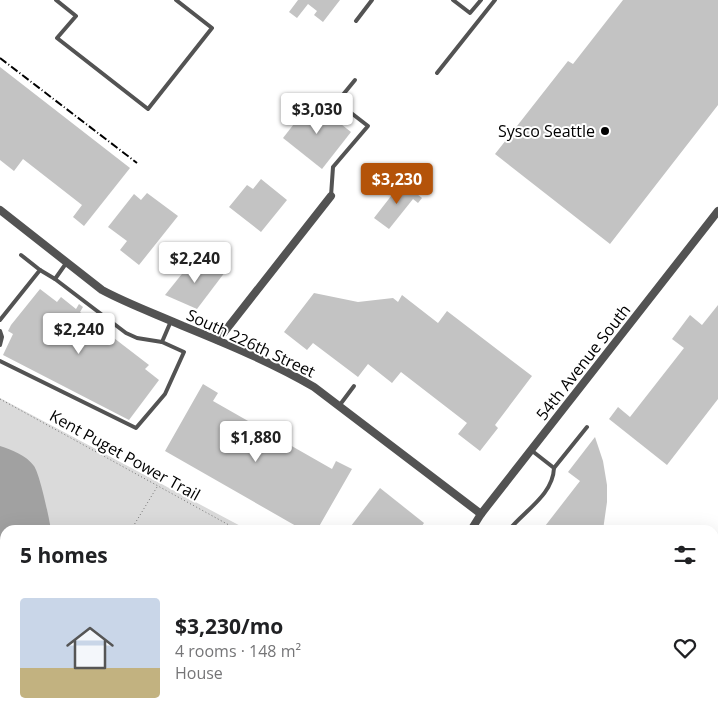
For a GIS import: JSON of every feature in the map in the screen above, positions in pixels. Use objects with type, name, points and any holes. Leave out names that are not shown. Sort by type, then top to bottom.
[{"type":"street","points":[[218,340],[331,196]]},
{"type":"street","name":"South 226th Street","points":[[0,210],[111,295],[291,373],[314,387],[481,514]]},
{"type":"street","name":"54th Avenue South","points":[[474,525],[718,211]]},
{"type":"lane","points":[[56,0],[76,16],[57,38],[148,110],[212,28],[176,0]]},
{"type":"lane","points":[[356,21],[372,0]]},
{"type":"lane","points":[[453,0],[470,13],[481,0]]},
{"type":"lane","points":[[437,73],[494,0]]},
{"type":"lane","points":[[331,196],[333,168],[368,126],[337,102],[355,80]]},
{"type":"lane","points":[[0,361],[136,428],[165,394],[184,352],[162,342],[137,338],[126,333],[21,255]]},
{"type":"lane","points":[[55,279],[67,262]]},
{"type":"lane","points":[[0,320],[40,270]]},
{"type":"lane","points":[[162,342],[171,321]]},
{"type":"lane","points":[[0,331],[2,337],[0,345]]},
{"type":"lane","points":[[339,406],[354,386]]},
{"type":"lane","points":[[513,525],[530,510],[548,487],[554,477],[554,468],[587,427]]},
{"type":"lane","points":[[531,450],[554,468]]},
{"type":"path","name":"Kent Puget Power Trail","points":[[0,400],[229,525]]},
{"type":"path","points":[[136,525],[158,486]]},
{"type":"shaded area","points":[[0,398],[239,525],[0,525]]},
{"type":"shaded area","points":[[0,446],[23,456],[34,466],[50,525],[0,525]]},
{"type":"building","points":[[298,0],[340,0],[323,22],[314,15],[317,11],[308,4],[297,18],[289,12]]},
{"type":"building","name":"Sysco Seattle","points":[[623,0],[718,0],[718,105],[610,244],[495,154],[568,61],[573,64]]},
{"type":"building","points":[[0,67],[130,168],[84,226],[73,217],[82,205],[23,159],[14,171],[0,160]]},
{"type":"building","points":[[312,101],[351,132],[322,169],[283,138]]},
{"type":"building","points":[[261,179],[287,200],[261,232],[229,207],[247,185],[253,189]]},
{"type":"building","points":[[402,182],[422,198],[418,203],[413,199],[389,229],[374,218]]},
{"type":"building","points":[[147,193],[178,216],[139,265],[120,250],[127,241],[108,227],[134,194],[141,200]]},
{"type":"building","points":[[194,259],[225,272],[197,309],[165,295]]},
{"type":"building","points":[[40,289],[57,302],[61,297],[76,309],[79,304],[83,307],[80,312],[149,365],[145,369],[159,380],[129,420],[3,355],[13,334],[8,331],[11,325]]},
{"type":"building","points":[[314,293],[358,302],[393,298],[398,302],[402,295],[438,323],[447,311],[532,376],[495,425],[498,428],[480,451],[458,434],[467,423],[401,372],[392,383],[368,364],[358,377],[313,343],[307,350],[284,332]]},
{"type":"building","points":[[718,305],[718,399],[667,465],[609,419],[618,407],[630,417],[684,348],[672,339],[690,315],[702,325]]},
{"type":"building","points":[[203,384],[218,393],[213,401],[332,469],[336,461],[352,469],[320,525],[294,525],[165,451]]},
{"type":"building","points":[[595,437],[603,461],[607,485],[604,525],[546,525],[580,481],[568,472]]},
{"type":"building","points":[[380,488],[424,523],[423,525],[352,525]]},
{"type":"railway","points":[[0,58],[137,163]]},
{"type":"place","name":"Sysco Seattle","points":[[605,131]]}]
